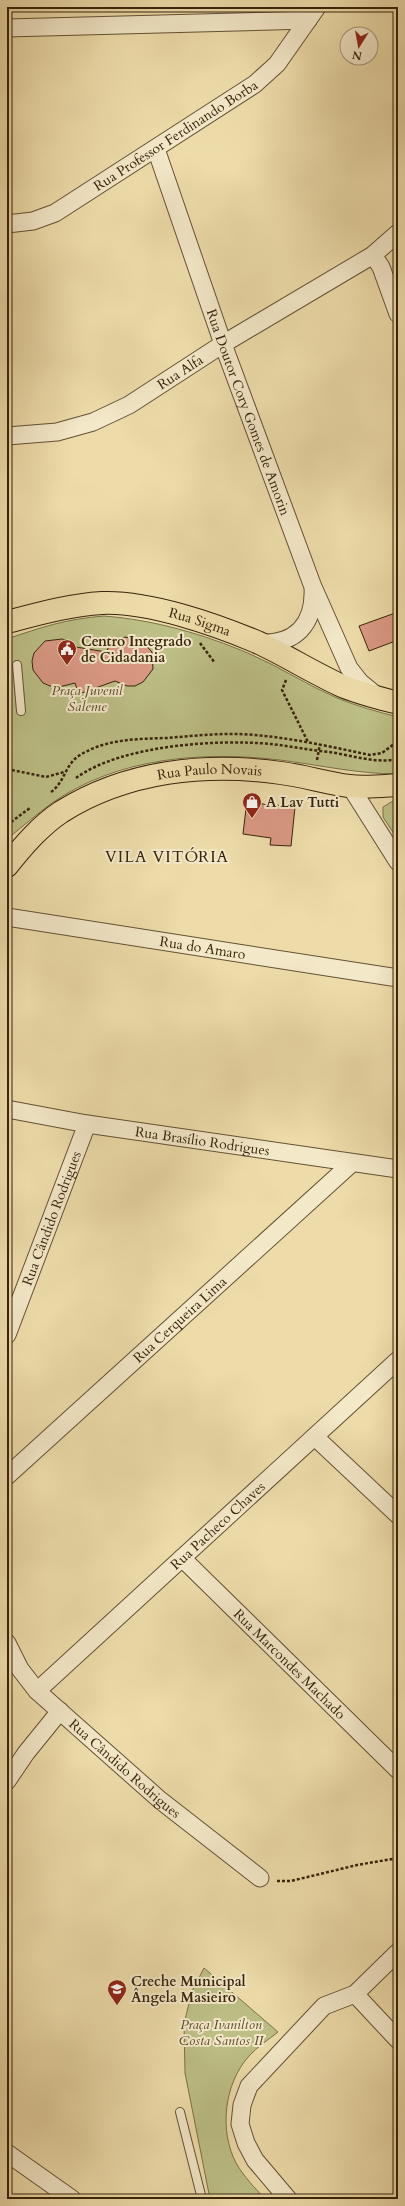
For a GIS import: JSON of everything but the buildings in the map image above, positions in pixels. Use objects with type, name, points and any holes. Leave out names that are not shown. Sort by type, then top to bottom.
[{"type":"main road","name":"Rua Sigma","points":[[7,622],[69,606],[104,603],[134,605],[179,615],[218,627],[257,643],[342,686],[389,701]]},
{"type":"main road","name":"Rua Paulo Novais","points":[[7,866],[32,836],[60,813],[90,796],[123,783],[153,775],[183,771],[250,770],[280,773],[350,786],[398,785]]},
{"type":"main road","points":[[7,855],[32,836]]},
{"type":"street","points":[[7,28],[313,14]]},
{"type":"street","name":"Rua Professor Ferdinando Borba","points":[[7,224],[34,221],[55,213],[156,149],[266,76],[277,64],[313,14]]},
{"type":"street","name":"Rua Doutor Cory Gomes de Amorin","points":[[156,149],[223,344],[313,587],[314,602],[309,617],[300,630],[288,639],[273,644],[257,643]]},
{"type":"street","name":"Rua Alfa","points":[[7,436],[57,432],[93,422],[129,405],[223,344],[373,255],[398,233]]},
{"type":"street","points":[[373,255],[381,267],[398,314]]},
{"type":"street","points":[[313,587],[349,668],[360,682],[389,701]]},
{"type":"street","points":[[350,786],[398,862]]},
{"type":"street","name":"Rua do Amaro","points":[[7,917],[398,978]]},
{"type":"street","name":"Rua Brasílio Rodrigues","points":[[7,1108],[87,1124],[398,1169]]},
{"type":"street","name":"Rua Cândido Rodrigues","points":[[7,1335],[87,1124]]},
{"type":"street","name":"Rua Cerqueira Lima","points":[[7,1476],[352,1163]]},
{"type":"street","name":"Rua Pacheco Chaves","points":[[37,1691],[398,1360]]},
{"type":"street","points":[[314,1437],[398,1515]]},
{"type":"street","name":"Rua Marcondes Machado","points":[[182,1558],[398,1770]]},
{"type":"street","name":"Rua Cândido Rodrigues","points":[[7,1643],[20,1669],[37,1691],[160,1800],[260,1878]]},
{"type":"street","points":[[7,1781],[26,1753],[60,1711]]},
{"type":"street","points":[[288,2199],[255,2160],[246,2143],[240,2124],[242,2105],[249,2086],[324,2006],[355,1994],[398,1952]]},
{"type":"street","points":[[355,1994],[398,2040]]},
{"type":"street","points":[[7,2153],[72,2199]]},
{"type":"lane","points":[[17,665],[21,711]]},
{"type":"lane","points":[[180,2112],[202,2199]]},
{"type":"path","points":[[295,662],[282,690],[308,743]]},
{"type":"path","points":[[7,769],[46,777],[64,772]]},
{"type":"path","points":[[260,1878],[275,1882],[291,1881],[357,1865],[398,1858]]},
{"type":"green space","name":"Praça Juvenil Saleme","points":[[104,616],[142,621],[178,629],[215,640],[261,659],[337,698],[368,709],[398,717],[398,774],[354,771],[251,757],[221,756],[162,761],[133,767],[105,776],[78,788],[52,803],[7,839],[7,639],[54,624]]},
{"type":"green space","points":[[398,798],[398,840],[383,817],[383,807]]},
{"type":"green space","name":"Praça Ivanilton Costa Santos II","points":[[204,1968],[278,2032],[252,2053],[241,2067],[229,2093],[227,2108],[227,2136],[236,2163],[246,2178],[265,2199],[210,2199],[185,2073],[184,2024],[192,1991]]},
{"type":"place","name":"Centro Integrado de Cidadania","points":[[67,666]]},
{"type":"place","name":"A Lav Tutti","points":[[252,819]]},
{"type":"place","name":"Creche Municipal Ângela Masieiro","points":[[117,2006]]},
{"type":"district","name":"VILA VITÓRIA","points":[[167,856]]}]
